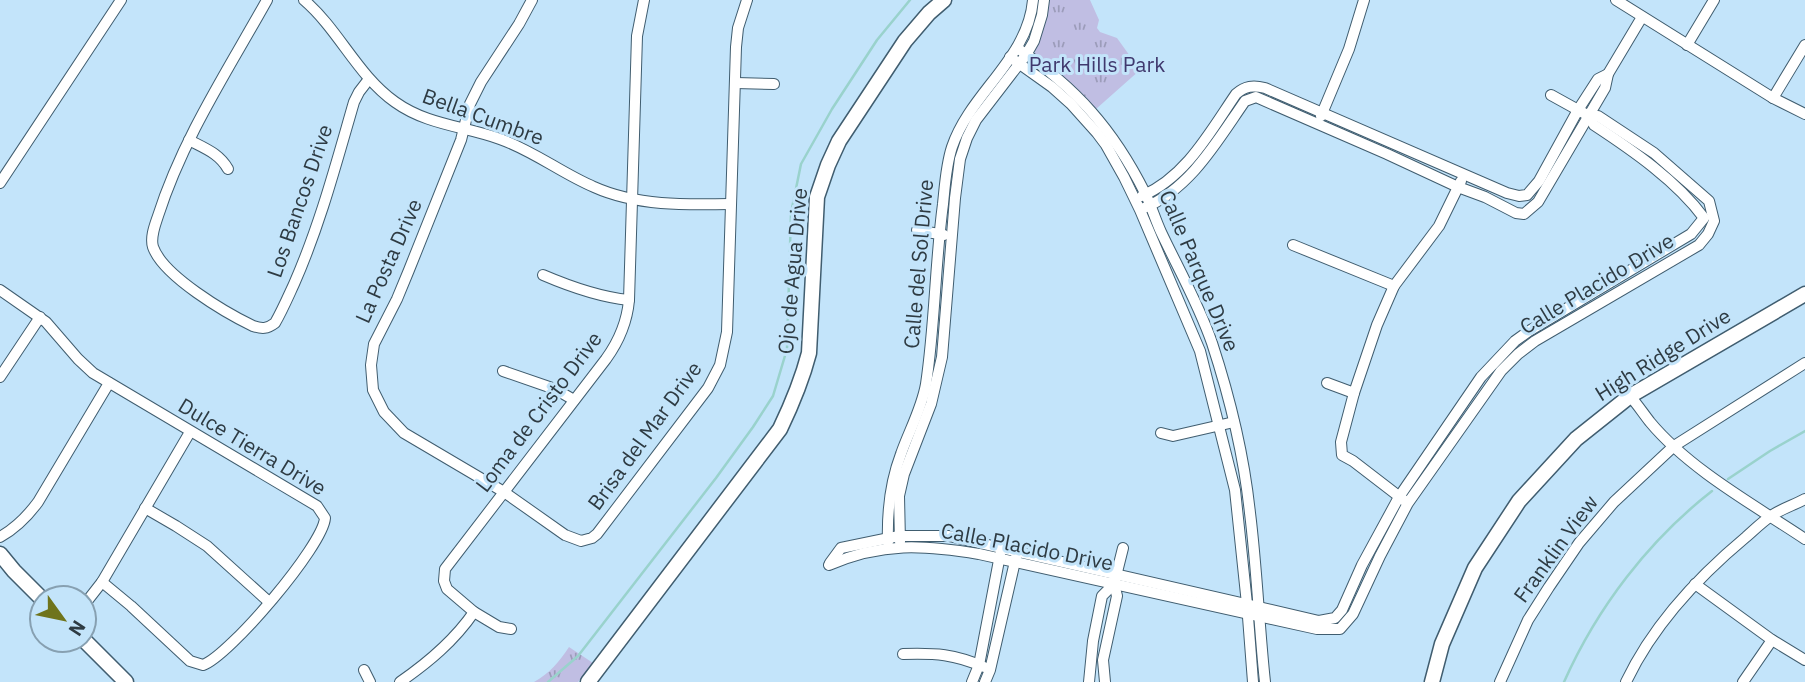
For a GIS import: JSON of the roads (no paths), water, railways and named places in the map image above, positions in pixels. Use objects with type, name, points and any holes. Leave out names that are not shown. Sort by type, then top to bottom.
[{"type":"street","points":[[0,183],[121,0]]},
{"type":"street","name":"Los Bancos Drive","points":[[267,0],[188,140],[167,188],[152,239],[155,252],[179,278],[202,296],[258,328],[269,327],[275,323],[300,269],[324,206],[354,102],[369,79]]},
{"type":"street","name":"Bella Cumbre","points":[[304,0],[324,20],[369,79],[396,103],[420,117],[495,137],[524,148],[566,174],[597,189],[632,199],[730,204]]},
{"type":"street","name":"La Posta Drive","points":[[504,492],[404,433],[392,422],[379,404],[371,378],[371,365],[374,344],[397,299],[461,141],[470,104],[532,0]]},
{"type":"street","name":"Loma de Cristo Drive","points":[[511,629],[499,627],[474,612],[447,589],[444,581],[445,569],[619,339],[629,300],[637,36],[644,0]]},
{"type":"street","name":"Brisa del Mar Drive","points":[[504,492],[571,538],[585,541],[597,534],[708,387],[720,365],[727,332],[737,37],[747,0]]},
{"type":"street","name":"Ojo de Agua Drive","points":[[588,682],[780,429],[794,402],[809,353],[817,197],[828,165],[839,141],[905,41],[944,0]]},
{"type":"street","name":"Calle del Sol Drive","points":[[1018,56],[1033,0]]},
{"type":"street","name":"Calle del Sol Drive","points":[[900,541],[899,496],[929,363],[940,234],[951,150],[958,131],[1039,28],[1044,0]]},
{"type":"street","points":[[1321,118],[1349,50],[1364,0]]},
{"type":"street","points":[[1616,0],[1773,98],[1805,114]]},
{"type":"street","points":[[1686,45],[1714,0]]},
{"type":"street","points":[[1145,208],[1179,186],[1236,94],[1249,86],[1265,88],[1321,118],[1389,149],[1458,187],[1516,213],[1524,214],[1538,202],[1605,88],[1608,74],[1642,17]]},
{"type":"street","points":[[1773,98],[1805,45]]},
{"type":"street","name":"Calle Parque Drive","points":[[1018,56],[1062,82],[1074,100],[1097,116],[1135,199],[1157,223],[1211,342],[1234,422],[1251,514],[1259,612],[1257,661],[1253,682]]},
{"type":"street","points":[[1389,149],[1463,174],[1518,197],[1527,195],[1539,181],[1598,79],[1608,74]]},
{"type":"street","points":[[736,83],[774,85]]},
{"type":"street","points":[[1249,86],[1253,97]]},
{"type":"street","name":"Calle del Sol Drive","points":[[888,543],[887,516],[891,486],[912,438],[931,404],[940,364],[960,159],[967,138],[989,94]]},
{"type":"street","points":[[1551,95],[1589,116],[1598,116],[1654,152],[1709,201],[1709,219]]},
{"type":"street","points":[[1135,199],[1169,180],[1201,154],[1245,101],[1253,97],[1321,118]]},
{"type":"street","points":[[1589,116],[1594,125],[1647,162],[1709,219]]},
{"type":"street","points":[[188,140],[213,152],[228,169]]},
{"type":"street","name":"Calle Parque Drive","points":[[1110,142],[1146,194],[1145,208],[1200,351],[1235,490],[1247,609],[1257,661],[1265,682]]},
{"type":"street","points":[[1647,162],[1654,152]]},
{"type":"street","points":[[1404,500],[1342,455],[1341,442],[1377,325],[1394,286],[1439,226],[1463,174]]},
{"type":"street","points":[[1523,196],[1530,210]]},
{"type":"street","name":"Calle Placido Drive","points":[[1466,410],[1481,377],[1515,341],[1691,234],[1709,219]]},
{"type":"street","name":"Calle Placido Drive","points":[[1259,612],[1319,621],[1335,618],[1342,610],[1362,565],[1404,500],[1466,410],[1502,371],[1535,341],[1699,245],[1708,234],[1709,219]]},
{"type":"street","points":[[917,230],[952,235]]},
{"type":"street","points":[[1293,245],[1394,286]]},
{"type":"street","points":[[543,275],[592,293],[629,300]]},
{"type":"street","points":[[1610,282],[1618,294]]},
{"type":"street","name":"Dulce Tierra Drive","points":[[0,290],[40,317],[93,373],[317,506],[324,514],[322,530],[288,580],[215,659],[203,665],[190,661],[102,582]]},
{"type":"street","name":"High Ridge Drive","points":[[1432,682],[1442,643],[1475,568],[1519,501],[1576,439],[1630,396],[1805,294]]},
{"type":"street","points":[[1183,311],[1196,306]]},
{"type":"street","points":[[0,377],[40,317]]},
{"type":"street","points":[[1529,331],[1535,341]]},
{"type":"street","points":[[917,361],[940,364]]},
{"type":"street","name":"Franklin View","points":[[1500,682],[1528,620],[1579,543],[1614,502],[1674,446],[1805,363]]},
{"type":"street","points":[[503,371],[555,389],[573,400]]},
{"type":"street","points":[[0,537],[18,526],[38,502],[109,383]]},
{"type":"street","points":[[1327,383],[1354,393]]},
{"type":"street","points":[[1630,396],[1674,446],[1713,478],[1805,539]]},
{"type":"street","points":[[1161,433],[1173,436],[1234,422]]},
{"type":"street","points":[[98,587],[190,432]]},
{"type":"street","points":[[1626,682],[1635,663],[1664,620],[1695,584],[1727,552],[1770,516],[1805,499]]},
{"type":"street","name":"Calle Placido Drive","points":[[900,541],[1115,579],[1247,609],[1317,629],[1340,629],[1353,614],[1404,500]]},
{"type":"street","points":[[145,508],[207,546],[269,602]]},
{"type":"street","points":[[1238,515],[1251,514]]},
{"type":"street","name":"Calle Placido Drive","points":[[888,543],[829,565],[841,548],[948,536],[1002,547],[1115,579]]},
{"type":"street","points":[[972,682],[979,665],[1002,547]]},
{"type":"street","points":[[1105,682],[1103,660],[1117,596],[1115,579],[1123,548]]},
{"type":"street","points":[[985,682],[1017,551]]},
{"type":"street","points":[[0,554],[28,584]]},
{"type":"street","points":[[1089,682],[1093,641],[1102,596],[1115,579]]},
{"type":"street","points":[[1695,584],[1772,640],[1805,660]]},
{"type":"street","points":[[400,682],[444,648],[474,612]]},
{"type":"street","points":[[1335,618],[1340,629]]},
{"type":"street","points":[[1743,682],[1772,640]]},
{"type":"street","points":[[903,654],[934,653],[969,661],[990,670]]},
{"type":"street","points":[[98,654],[125,682]]},
{"type":"street","points":[[364,670],[370,682]]},
{"type":"waterway","points":[[548,682],[578,656],[716,478],[773,396],[787,349],[791,213],[801,164],[832,109],[877,40],[910,0]]},
{"type":"waterway","points":[[1728,479],[1805,431]]},
{"type":"waterway","points":[[1564,682],[1592,628],[1626,578],[1667,532],[1712,491]]},
{"type":"park label","name":"Park Hills Park","points":[[1097,65]]}]
